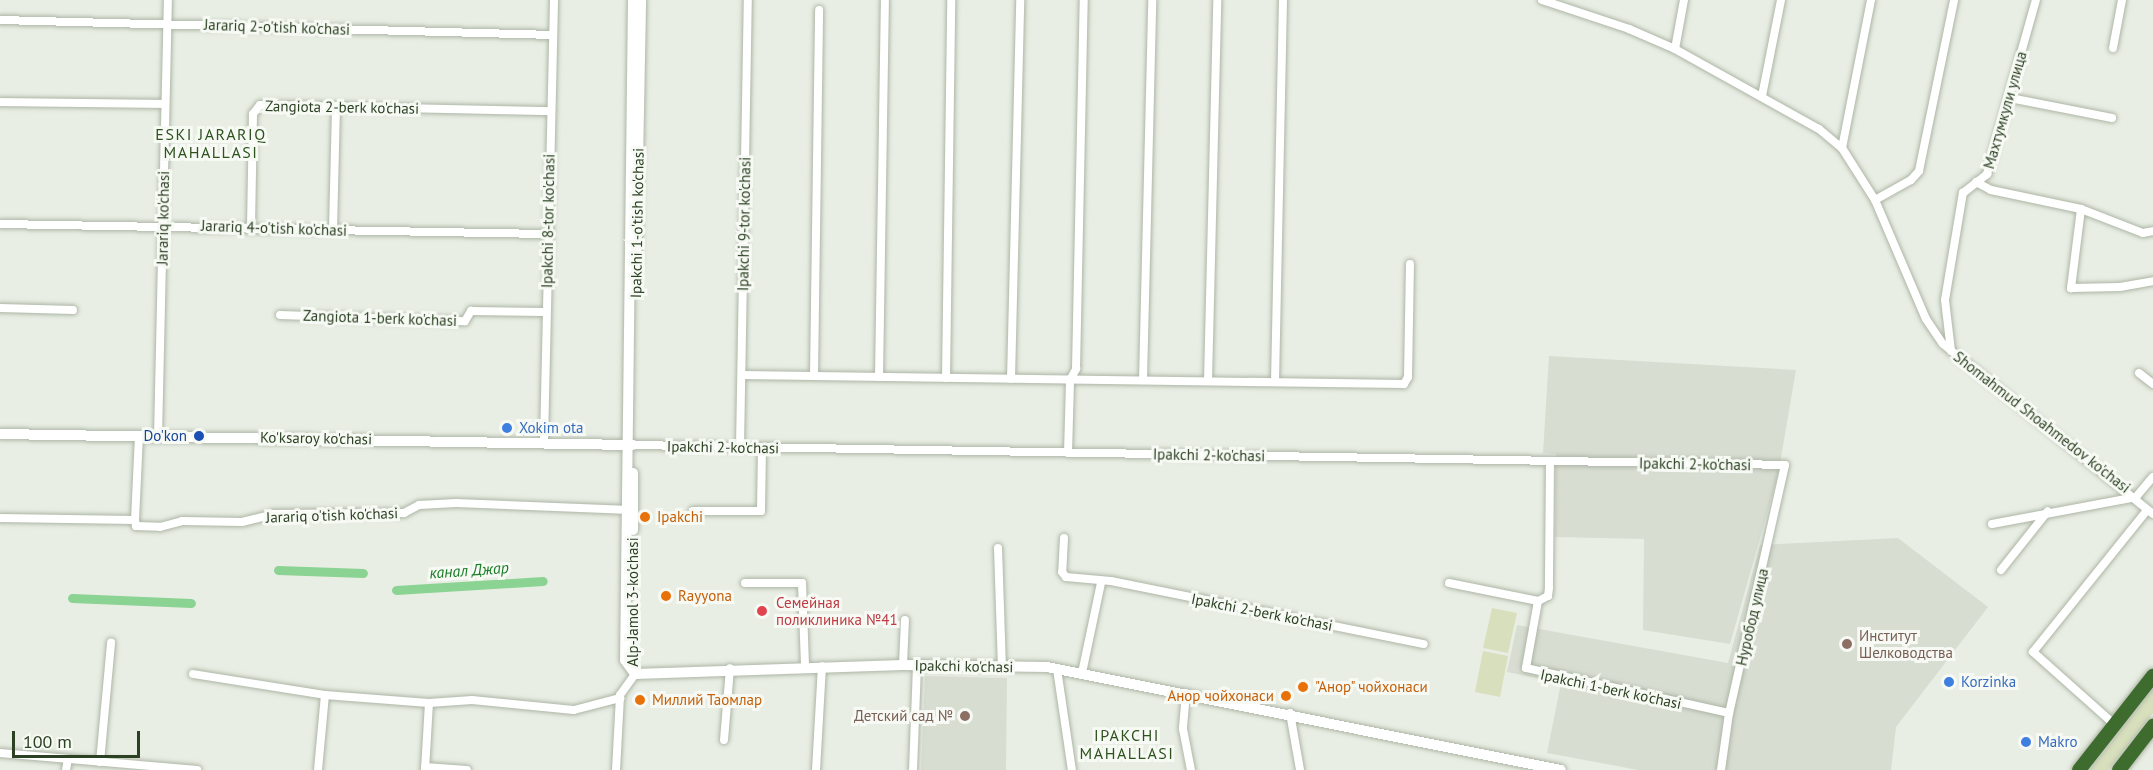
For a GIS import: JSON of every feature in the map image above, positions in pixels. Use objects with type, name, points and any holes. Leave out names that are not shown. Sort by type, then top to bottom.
[{"type":"highway","points":[[2079,770],[2153,676]]},
{"type":"highway","points":[[2119,770],[2153,726]]},
{"type":"main road","name":"Ipakchi 1-o'tish ko'chasi","points":[[629,445],[633,0]]},
{"type":"main road","name":"Ipakchi 1-o'tish ko'chasi","points":[[629,445],[641,0]]},
{"type":"main road","name":"Ko'ksaroy ko'chasi","points":[[0,434],[629,445]]},
{"type":"main road","name":"Alp-Jamol 3-ko'chasi","points":[[629,445],[632,661],[635,674]]},
{"type":"main road","name":"Ipakchi ko'chasi","points":[[635,674],[805,666],[1002,666],[1057,669],[1290,713],[1561,770]]},
{"type":"street","name":"Jarariq ko'chasi","points":[[158,436],[168,0]]},
{"type":"street","name":"Ipakchi 8-tor ko'chasi","points":[[544,442],[545,312],[554,0]]},
{"type":"street","name":"Ipakchi 9-tor ko'chasi","points":[[740,447],[748,0]]},
{"type":"street","points":[[879,377],[885,0]]},
{"type":"street","points":[[946,378],[951,0]]},
{"type":"street","points":[[1011,379],[1020,0]]},
{"type":"street","points":[[1068,453],[1070,380],[1076,369],[1084,0]]},
{"type":"street","points":[[1143,380],[1152,0]]},
{"type":"street","points":[[1208,381],[1217,0]]},
{"type":"street","points":[[1275,382],[1283,0]]},
{"type":"street","name":"Shomahmud Shoahmedov ko'chasi","points":[[1542,0],[1629,29],[1675,49],[1819,129],[1842,148],[1875,200],[1926,319],[1951,351],[2136,497],[2150,512]]},
{"type":"street","points":[[1675,49],[1684,0]]},
{"type":"street","points":[[1762,96],[1780,0]]},
{"type":"street","points":[[1842,148],[1871,0]]},
{"type":"street","points":[[1875,200],[1911,180],[1919,171],[1954,0]]},
{"type":"street","name":"Махтумкули улица","points":[[1951,351],[1945,300],[1951,248],[1963,193],[1987,174],[2010,99],[2036,0]]},
{"type":"street","points":[[2113,48],[2122,0]]},
{"type":"street","points":[[814,376],[819,10]]},
{"type":"street","name":"Jarariq 2-o'tish ko'chasi","points":[[0,20],[553,34]]},
{"type":"street","points":[[2010,99],[2112,118]]},
{"type":"street","points":[[0,102],[165,104]]},
{"type":"street","points":[[333,230],[336,106]]},
{"type":"street","name":"Zangiota 2-berk ko'chasi","points":[[251,228],[255,107],[336,106],[550,111]]},
{"type":"street","points":[[1977,182],[1991,190],[2081,209],[2143,233],[2153,231]]},
{"type":"street","points":[[2081,209],[2071,288],[2120,287],[2153,281]]},
{"type":"street","name":"Jarariq 4-o'tish ko'chasi","points":[[0,224],[162,225],[548,234]]},
{"type":"street","points":[[742,375],[1400,384],[1407,381],[1410,264]]},
{"type":"street","points":[[0,308],[73,310]]},
{"type":"street","name":"Zangiota 1-berk ko'chasi","points":[[280,315],[465,321],[471,311],[545,312]]},
{"type":"street","points":[[2139,374],[2153,384]]},
{"type":"street","points":[[135,520],[139,435]]},
{"type":"street","name":"Ipakchi 2-ko'chasi","points":[[629,445],[1785,465]]},
{"type":"street","points":[[693,511],[761,511],[762,448]]},
{"type":"street","name":"Ipakchi 1-berk ko'chasi","points":[[1551,461],[1549,588],[1548,596],[1538,601],[1525,664],[1528,671],[1729,713]]},
{"type":"street","name":"Нуробод улица","points":[[1721,770],[1729,713],[1785,465]]},
{"type":"street","points":[[1992,524],[2136,497],[2153,477]]},
{"type":"street","name":"Jarariq o'tish ko'chasi","points":[[0,518],[135,520],[136,526],[160,527],[182,521],[242,522],[273,514],[404,513],[419,505],[456,503],[629,510]]},
{"type":"street","points":[[2001,570],[2048,512]]},
{"type":"street","points":[[2115,725],[2033,652],[2150,512]]},
{"type":"street","name":"Ipakchi 2-berk ko'chasi","points":[[1064,538],[1063,575],[1101,583],[1111,581],[1424,644]]},
{"type":"street","points":[[998,548],[1002,666]]},
{"type":"street","points":[[745,583],[802,583],[805,666]]},
{"type":"street","points":[[1082,673],[1101,583]]},
{"type":"street","points":[[1449,583],[1538,601]]},
{"type":"street","points":[[903,665],[905,620]]},
{"type":"street","points":[[100,762],[111,643]]},
{"type":"street","points":[[913,770],[917,665]]},
{"type":"street","points":[[816,770],[822,666]]},
{"type":"street","points":[[724,740],[730,668]]},
{"type":"street","points":[[1057,669],[1072,770]]},
{"type":"street","points":[[193,674],[325,695],[429,703],[472,700],[583,710],[620,698]]},
{"type":"street","points":[[616,770],[620,698],[622,688],[635,674]]},
{"type":"street","points":[[1186,693],[1183,729],[1191,770]]},
{"type":"street","points":[[318,770],[325,695]]},
{"type":"street","points":[[429,703],[425,768],[467,770]]},
{"type":"street","points":[[1290,713],[1300,770]]},
{"type":"street","points":[[0,753],[198,770]]},
{"type":"street","points":[[66,770],[68,759]]},
{"type":"shaded area","points":[[1549,356],[1796,370],[1778,475],[1730,644],[1643,630],[1644,539],[1555,537],[1556,454],[1543,453]]},
{"type":"shaded area","name":"Институт Шелководства","points":[[1898,538],[1988,607],[1896,727],[1891,770],[1638,770],[1547,753],[1561,683],[1507,672],[1517,625],[1728,663],[1760,545]]},
{"type":"shaded area","name":"Детский сад №","points":[[925,676],[1007,678],[1006,770],[921,770]]},
{"type":"green space","points":[[1492,608],[1517,613],[1508,653],[1483,648]]},
{"type":"green space","points":[[1483,651],[1508,656],[1500,697],[1475,692]]},
{"type":"green space","points":[[2153,689],[2153,713],[2108,770],[2090,770]]},
{"type":"waterway","name":"канал Джар","points":[[278,570],[363,573]]},
{"type":"waterway","name":"канал Джар","points":[[396,590],[543,581]]},
{"type":"waterway","name":"канал Джар","points":[[72,598],[191,603]]},
{"type":"place","name":"Xokim ota","points":[[507,428]]},
{"type":"place","name":"Do'kon","points":[[199,436]]},
{"type":"place","name":"Ipakchi","points":[[645,517]]},
{"type":"place","name":"Rayyona","points":[[666,596]]},
{"type":"place","name":"Семейная поликлиника №41","points":[[762,611]]},
{"type":"place","name":"Институт Шелководства","points":[[1847,644]]},
{"type":"place","name":"Korzinka","points":[[1949,682]]},
{"type":"place","name":"\"Анор\" чойхонаси","points":[[1303,687]]},
{"type":"place","name":"Анор чойхонаси","points":[[1286,696]]},
{"type":"place","name":"Миллий Таомлар","points":[[640,700]]},
{"type":"place","name":"Детский сад №","points":[[965,716]]},
{"type":"place","name":"Makro","points":[[2026,742]]},
{"type":"district","name":"ESKI JARARIQ MAHALLASI","points":[[211,143]]},
{"type":"district","name":"IPAKCHI MAHALLASI","points":[[1127,744]]}]
